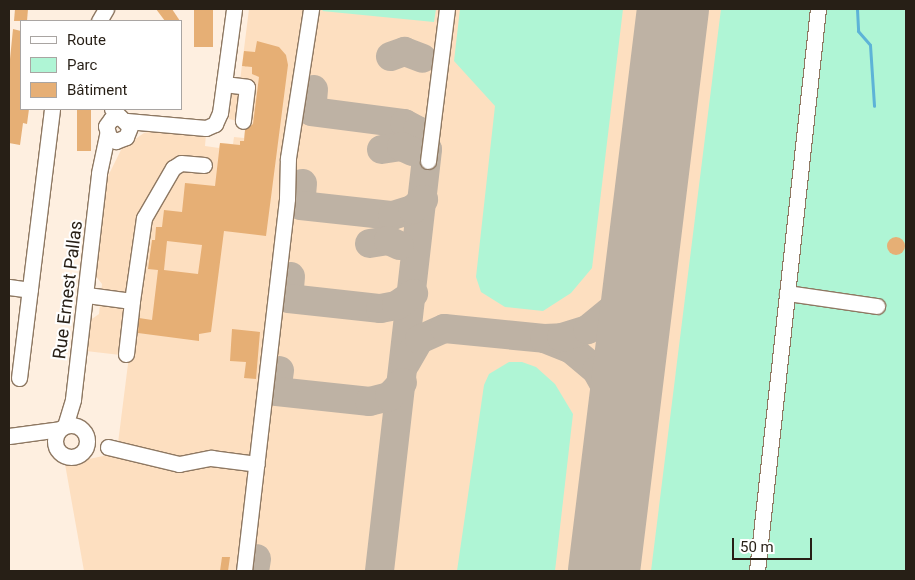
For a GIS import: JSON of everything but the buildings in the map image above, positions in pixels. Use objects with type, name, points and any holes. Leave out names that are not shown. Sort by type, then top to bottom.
[{"type":"street","points":[[100,20],[106,9]]},
{"type":"street","points":[[103,110],[117,126],[158,123],[213,127],[220,113],[234,9]]},
{"type":"street","points":[[244,571],[257,464],[288,158],[311,9]]},
{"type":"street","points":[[428,161],[447,9]]},
{"type":"street","points":[[757,571],[818,9]]},
{"type":"street","points":[[224,84],[247,87],[243,121]]},
{"type":"street","points":[[20,378],[52,110]]},
{"type":"street","name":"Rue Ernest Pallas","points":[[73,429],[73,398],[99,186],[117,126]]},
{"type":"street","points":[[126,354],[144,218],[174,168],[181,163],[204,165]]},
{"type":"street","points":[[9,287],[30,290]]},
{"type":"street","points":[[787,293],[876,306]]},
{"type":"street","points":[[87,295],[132,301]]},
{"type":"street","points":[[9,436],[32,435],[73,429],[108,447],[178,464],[212,458],[257,464]]},
{"type":"street","points":[[56,445],[73,429]]},
{"type":"street","points":[[73,429],[87,441],[83,451]]},
{"type":"street","points":[[32,435],[56,445],[60,452],[69,457],[83,451],[108,447]]},
{"type":"shaded area","points":[[249,9],[906,9],[906,571],[84,571],[65,464],[108,455],[111,441],[118,443],[129,356],[86,351],[89,321],[99,314],[102,284],[95,275],[108,176],[122,148],[144,133],[157,130],[206,134],[205,146],[219,148],[220,143],[233,144],[234,137],[244,138],[246,123],[229,119],[232,94],[239,89]]},
{"type":"green space","points":[[325,9],[436,9],[434,22],[322,11]]},
{"type":"green space","points":[[460,9],[623,9],[592,268],[571,293],[543,311],[505,307],[481,292],[476,277],[495,106],[454,61]]},
{"type":"green space","points":[[721,9],[906,9],[906,571],[651,571]]},
{"type":"green space","points":[[509,362],[522,362],[536,367],[555,384],[573,414],[555,571],[457,571],[484,385],[489,374]]},
{"type":"waterway","points":[[857,9],[858,31],[870,45],[874,106]]},
{"type":"taxiway","points":[[390,56],[404,51],[422,58]]},
{"type":"taxiway","points":[[313,89],[311,111],[404,123],[417,130],[427,149],[379,571]]},
{"type":"taxiway","points":[[381,149],[401,146],[412,151]]},
{"type":"taxiway","points":[[302,183],[300,205],[392,215],[412,209],[423,199]]},
{"type":"taxiway","points":[[369,243],[388,240],[399,245]]},
{"type":"taxiway","points":[[405,363],[419,339],[444,328],[544,338],[561,337],[587,329],[620,302],[635,278],[644,252]]},
{"type":"taxiway","points":[[290,276],[288,298],[380,308],[396,305],[413,293]]},
{"type":"taxiway","points":[[544,338],[571,349],[596,370],[614,402],[620,437]]},
{"type":"taxiway","points":[[279,370],[276,391],[369,401],[389,396],[402,382]]},
{"type":"taxiway","points":[[254,571],[256,558]]},
{"type":"runway","points":[[604,571],[673,9]]}]
